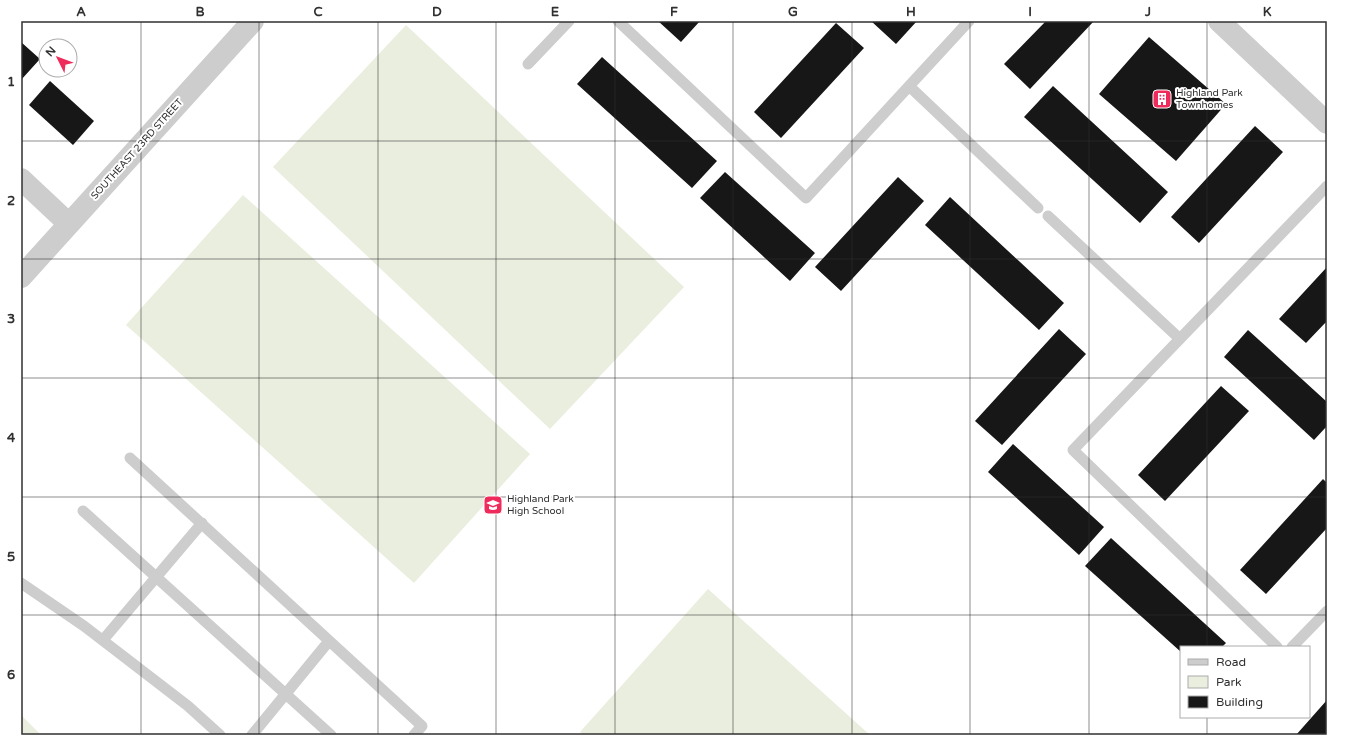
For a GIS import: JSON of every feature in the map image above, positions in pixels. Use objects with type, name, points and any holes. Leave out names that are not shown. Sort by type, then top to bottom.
[{"type":"street","name":"SOUTHEAST 23RD STREET","points":[[21,276],[253,21]]},
{"type":"street","points":[[1219,21],[1327,123]]},
{"type":"street","points":[[21,179],[69,224]]},
{"type":"lane","points":[[528,64],[569,21]]},
{"type":"lane","points":[[618,21],[806,198],[969,21]]},
{"type":"lane","points":[[909,86],[1038,208]]},
{"type":"lane","points":[[1276,646],[1073,450],[1327,186]]},
{"type":"lane","points":[[1048,216],[1180,339]]},
{"type":"lane","points":[[130,458],[422,726],[414,735]]},
{"type":"lane","points":[[83,511],[331,735]]},
{"type":"lane","points":[[103,640],[202,523]]},
{"type":"lane","points":[[21,583],[103,640],[188,706],[220,735]]},
{"type":"lane","points":[[1293,646],[1327,611]]},
{"type":"lane","points":[[252,735],[329,641]]},
{"type":"green space","points":[[406,25],[684,287],[550,429],[273,167]]},
{"type":"green space","points":[[243,195],[530,454],[414,583],[126,325]]},
{"type":"green space","points":[[708,589],[870,735],[584,735],[580,732]]},
{"type":"green space","points":[[21,715],[41,735],[21,735]]},
{"type":"building","points":[[658,21],[700,21],[681,42]]},
{"type":"building","points":[[871,21],[917,21],[896,44]]},
{"type":"building","points":[[1046,21],[1094,21],[1030,89],[1004,64]]},
{"type":"building","points":[[836,23],[864,48],[781,138],[754,112]]},
{"type":"building","name":"Highland Park Townhomes","points":[[1149,37],[1226,104],[1176,161],[1099,94]]},
{"type":"building","points":[[21,42],[38,57],[38,61],[21,80]]},
{"type":"building","points":[[602,57],[717,161],[692,188],[577,84]]},
{"type":"building","points":[[50,81],[94,121],[73,145],[29,105]]},
{"type":"building","points":[[1053,86],[1168,192],[1140,223],[1024,117]]},
{"type":"building","points":[[1255,126],[1283,152],[1199,243],[1171,217]]},
{"type":"building","points":[[725,172],[815,253],[790,281],[700,198]]},
{"type":"building","points":[[898,177],[924,201],[841,291],[815,267]]},
{"type":"building","points":[[950,197],[1064,303],[1039,330],[925,225]]},
{"type":"building","points":[[1327,267],[1327,321],[1306,343],[1279,319]]},
{"type":"building","points":[[1059,329],[1086,354],[1002,445],[975,421]]},
{"type":"building","points":[[1248,330],[1327,402],[1327,426],[1314,440],[1224,357]]},
{"type":"building","points":[[1221,386],[1249,411],[1165,501],[1138,475]]},
{"type":"building","points":[[1013,444],[1104,527],[1079,555],[988,472]]},
{"type":"building","points":[[1323,479],[1327,483],[1327,528],[1266,594],[1240,570]]},
{"type":"building","points":[[1111,538],[1226,643],[1223,646],[1180,646],[1180,651],[1085,566]]},
{"type":"building","points":[[1327,700],[1327,735],[1296,735]]},
{"type":"place","name":"Highland Park Townhomes","points":[[1162,99]]},
{"type":"place","name":"Highland Park High School","points":[[493,505]]}]
